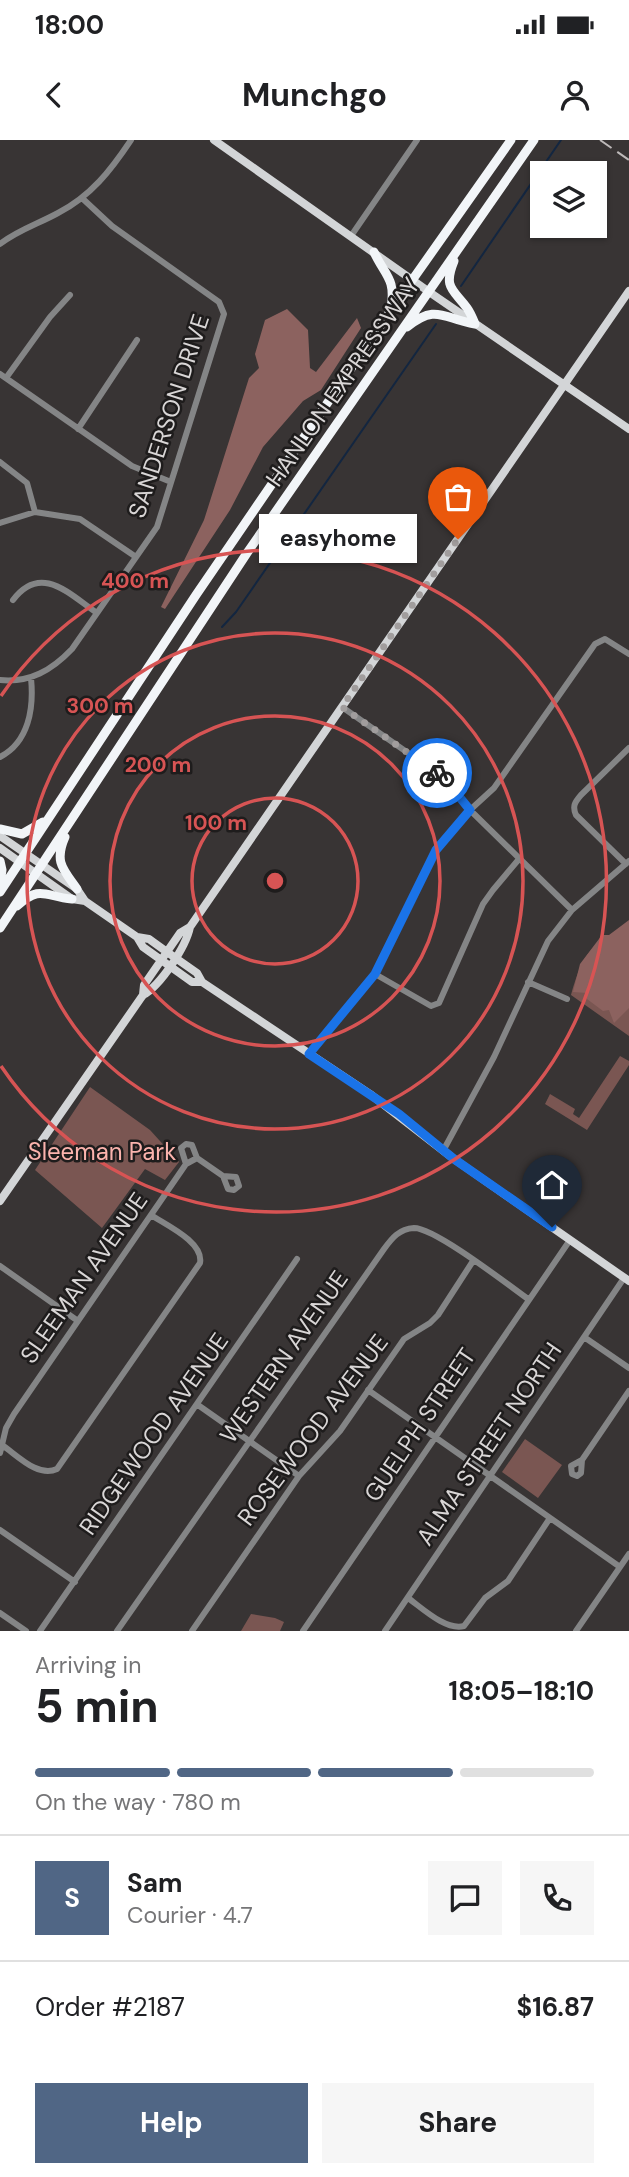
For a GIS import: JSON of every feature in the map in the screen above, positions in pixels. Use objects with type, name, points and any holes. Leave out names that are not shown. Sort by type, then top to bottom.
[{"type":"highway","name":"HANLON EXPRESSWAY","points":[[0,892],[196,595],[511,140]]},
{"type":"highway","name":"HANLON EXPRESSWAY","points":[[0,928],[240,563],[534,140]]},
{"type":"highway","points":[[374,252],[393,285],[389,313]]},
{"type":"highway","points":[[458,252],[450,274],[451,290],[467,307],[475,324]]},
{"type":"highway","points":[[400,333],[420,317],[433,313],[475,324]]},
{"type":"highway","points":[[74,814],[72,825],[59,851],[60,862],[77,889]]},
{"type":"highway","points":[[0,829],[14,834],[28,832],[50,817]]},
{"type":"highway","points":[[0,860],[0,883]]},
{"type":"highway","points":[[11,912],[31,894],[40,892],[72,899]]},
{"type":"main road","points":[[214,140],[629,429]]},
{"type":"main road","points":[[0,1201],[143,995],[153,990],[170,966],[188,938],[190,927],[629,291]]},
{"type":"main road","points":[[0,836],[72,899],[85,901]]},
{"type":"main road","points":[[0,848],[23,858]]},
{"type":"main road","points":[[38,869],[77,889],[85,901],[137,937],[143,947],[192,982],[202,982]]},
{"type":"main road","points":[[143,995],[144,985],[161,960],[180,933],[190,927]]},
{"type":"main road","points":[[137,937],[149,939],[198,973],[202,982],[399,1114],[443,1151],[627,1280]]},
{"type":"street","points":[[0,244],[23,228],[57,214],[83,199],[108,174],[131,140]]},
{"type":"street","points":[[351,236],[417,140]]},
{"type":"street","name":"SANDERSON DRIVE","points":[[0,680],[31,678],[63,658],[157,527],[224,314],[219,302],[112,226],[83,199]]},
{"type":"street","points":[[70,295],[3,376],[132,466],[171,482]]},
{"type":"street","points":[[78,429],[137,340]]},
{"type":"street","points":[[0,462],[27,483],[35,512]]},
{"type":"street","points":[[0,523],[35,512],[80,519],[136,557]]},
{"type":"street","points":[[13,600],[21,589],[43,582],[55,584],[97,613]]},
{"type":"street","points":[[309,1054],[375,974],[436,850],[470,810],[494,788],[595,644],[605,639],[629,654]]},
{"type":"street","points":[[0,757],[17,746],[25,730],[31,710],[31,678]]},
{"type":"street","points":[[342,707],[444,778],[470,810],[572,910]]},
{"type":"street","points":[[443,1151],[494,1057],[548,941],[572,910],[628,862],[576,815],[573,809],[574,803],[581,795],[629,748]]},
{"type":"street","points":[[375,974],[431,1006],[439,1003],[484,904],[519,859]]},
{"type":"street","points":[[528,982],[567,999]]},
{"type":"street","name":"SLEEMAN AVENUE","points":[[186,1164],[181,1152],[186,1144],[192,1145],[197,1158],[223,1176]]},
{"type":"street","name":"SLEEMAN AVENUE","points":[[0,1453],[13,1414],[186,1164],[197,1158]]},
{"type":"street","points":[[2,1445],[38,1470],[51,1472],[57,1469],[200,1263],[201,1256],[195,1245],[151,1215]]},
{"type":"street","name":"WESTERN AVENUE","points":[[117,1631],[248,1441],[398,1233],[411,1228],[424,1230],[528,1299]]},
{"type":"street","name":"GUELPH STREET","points":[[303,1631],[570,1240]]},
{"type":"street","name":"RIDGEWOOD AVENUE","points":[[40,1631],[297,1259]]},
{"type":"street","name":"ROSEWOOD AVENUE","points":[[192,1631],[299,1476],[340,1431],[404,1339],[438,1315],[473,1261]]},
{"type":"street","points":[[0,1266],[78,1321]]},
{"type":"street","name":"ALMA STREET NORTH","points":[[386,1631],[584,1337],[627,1280]]},
{"type":"street","points":[[584,1337],[629,1368]]},
{"type":"street","points":[[368,1390],[620,1567]]},
{"type":"street","points":[[582,1460],[629,1391]]},
{"type":"street","points":[[198,1405],[299,1476]]},
{"type":"street","points":[[408,1598],[449,1627],[464,1626],[485,1598],[508,1581],[550,1518]]},
{"type":"street","points":[[0,1530],[75,1582]]},
{"type":"street","points":[[576,1631],[629,1554]]},
{"type":"street","points":[[0,1613],[26,1631]]},
{"type":"green space","points":[[629,923],[629,1036],[571,995],[580,968],[590,951]]},
{"type":"green space","points":[[620,1056],[629,1061],[629,1065],[587,1130],[545,1104],[550,1094],[575,1109],[573,1114],[579,1118]]},
{"type":"green space","name":"Sleeman Park","points":[[90,1087],[150,1130],[179,1162],[165,1180],[145,1169],[102,1228],[35,1170]]},
{"type":"green space","points":[[525,1439],[562,1465],[538,1498],[502,1472]]},
{"type":"green space","points":[[251,1614],[284,1622],[280,1631],[241,1631]]},
{"type":"shaded area","points":[[287,309],[308,330],[310,368],[316,372],[357,318],[361,328],[321,390],[303,401],[263,447],[230,510],[165,609],[161,607],[204,520],[249,378],[259,368],[255,354],[265,320]]},
{"type":"shaded area","points":[[629,920],[629,1008],[614,1023],[609,1010],[603,1011],[587,999],[587,993],[573,992],[580,964],[602,935],[609,935]]},
{"type":"waterway","points":[[461,286],[561,140]]},
{"type":"waterway","points":[[222,627],[236,612],[436,324]]},
{"type":"railway","points":[[600,140],[629,160]]},
{"type":"way so far","points":[[437,773],[342,707],[458,539]]},
{"type":"place","name":"easyhome","points":[[458,539]]},
{"type":"route","points":[[437,773],[470,810],[436,850],[375,974],[309,1054],[399,1114],[432,1143],[552,1227]]}]
